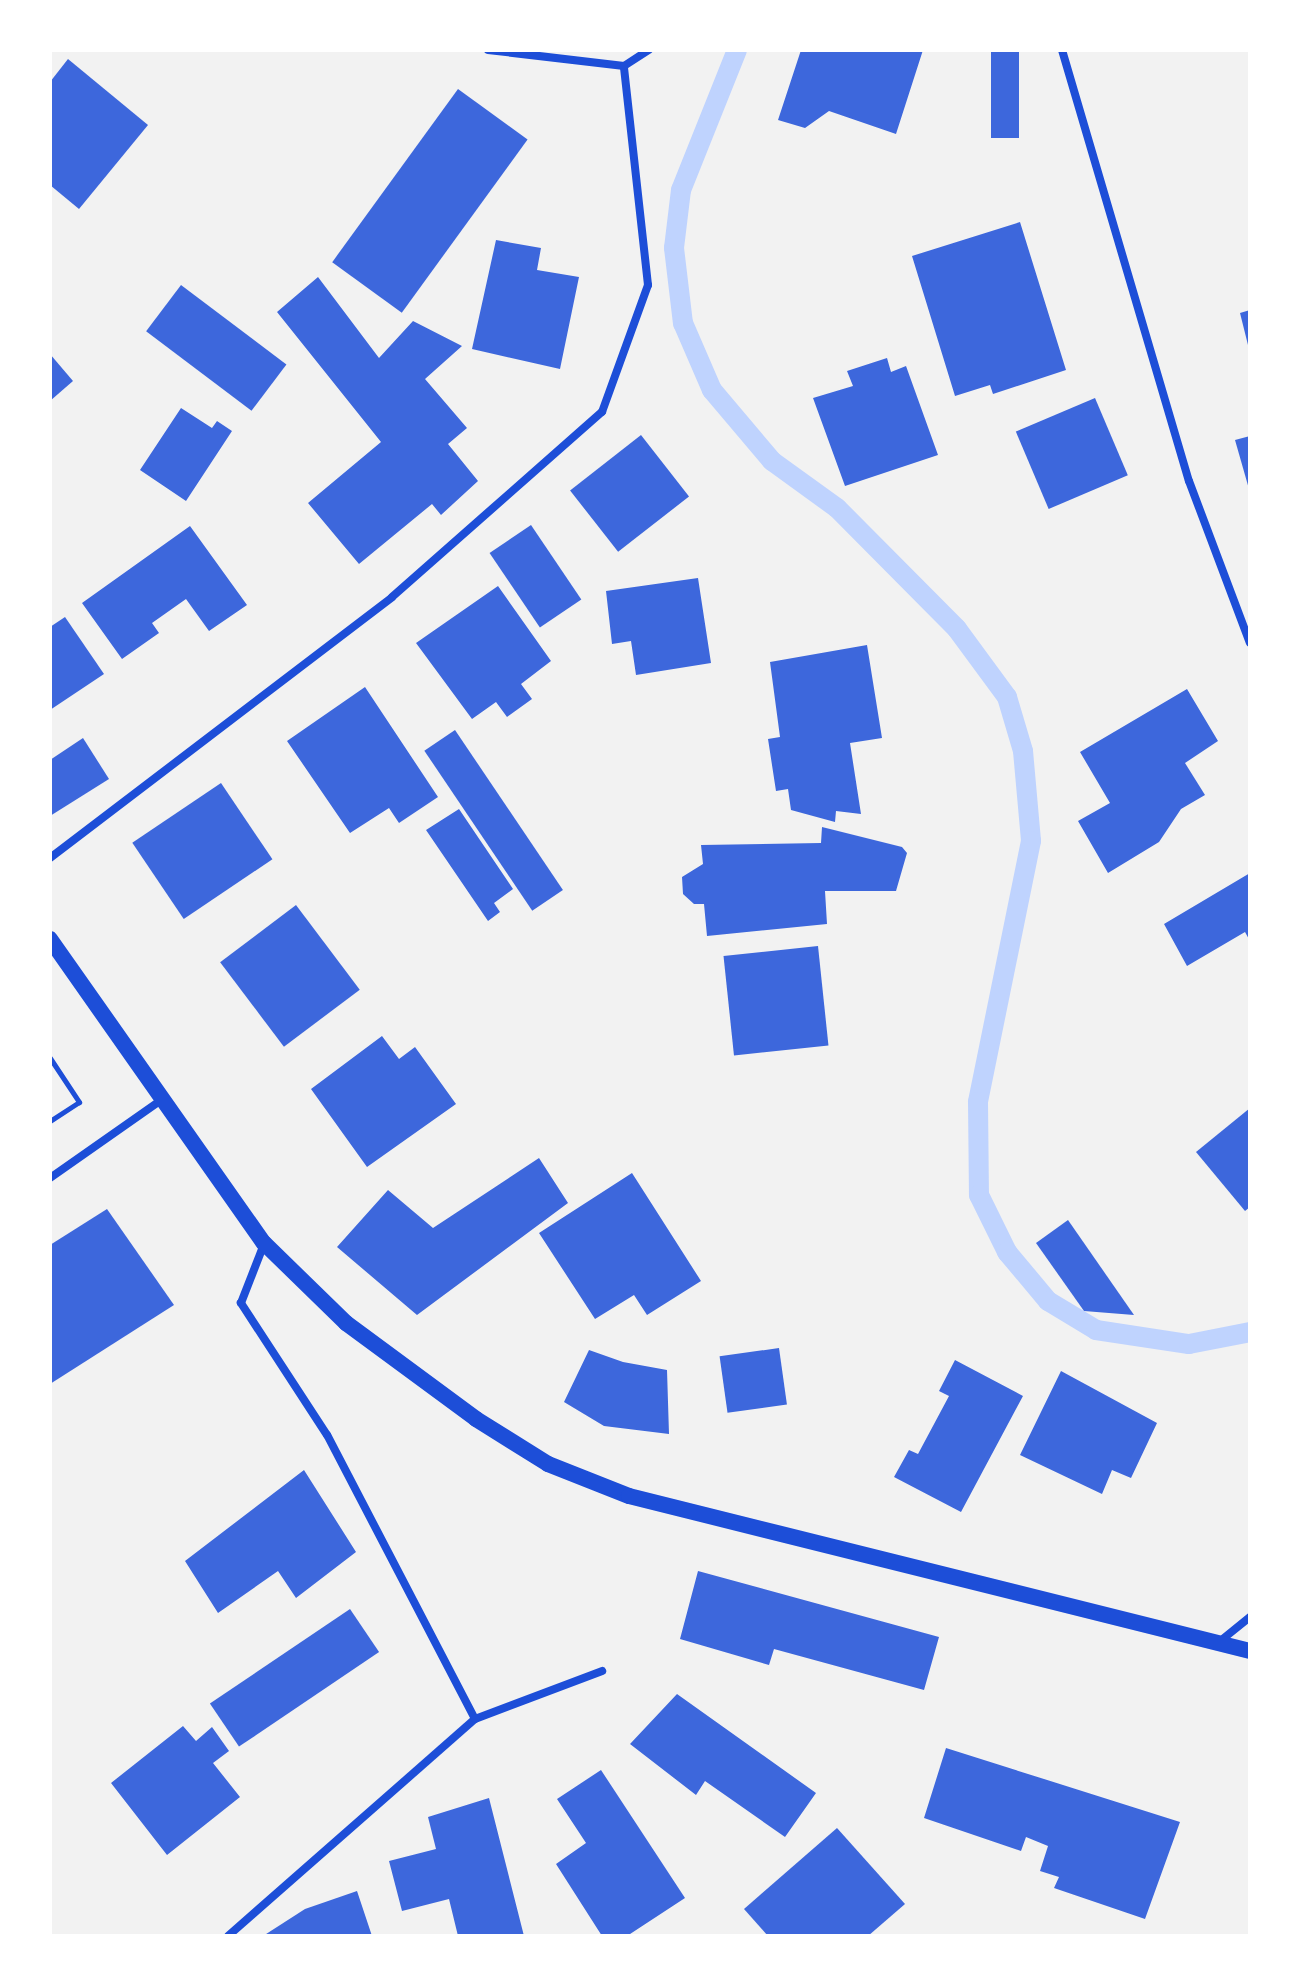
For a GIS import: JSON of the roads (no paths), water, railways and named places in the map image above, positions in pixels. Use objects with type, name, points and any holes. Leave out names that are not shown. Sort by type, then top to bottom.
[{"type":"main road","points":[[50,939],[264,1243],[346,1323],[476,1419],[548,1464],[629,1496],[1250,1651]]},
{"type":"street","points":[[488,50],[624,66],[649,50]]},
{"type":"street","points":[[1062,50],[1189,481],[1250,643]]},
{"type":"street","points":[[50,858],[392,597],[602,412],[648,285],[624,66]]},
{"type":"street","points":[[50,1178],[163,1099]]},
{"type":"street","points":[[264,1243],[241,1303],[327,1435],[475,1719]]},
{"type":"street","points":[[1219,1643],[1250,1617]]},
{"type":"street","points":[[228,1936],[475,1719],[602,1671]]},
{"type":"waterway","points":[[737,50],[681,190],[674,248],[683,323],[712,390],[772,461],[837,508],[957,629],[1007,697],[1023,751],[1031,841],[978,1102],[979,1195],[1007,1252],[1048,1301],[1096,1330],[1189,1344],[1250,1332]]}]
